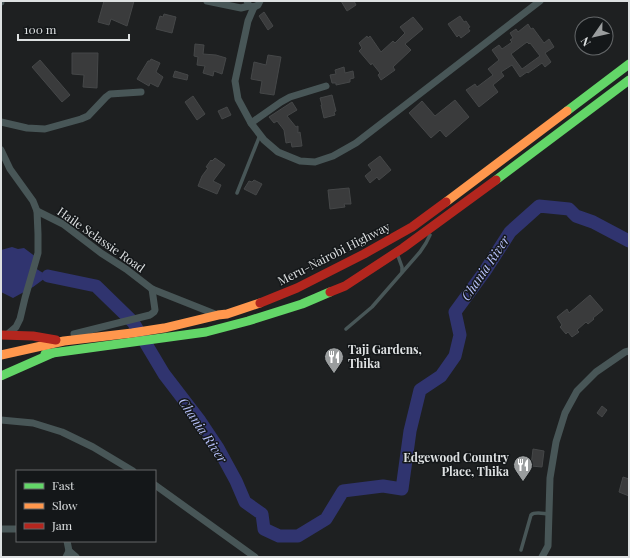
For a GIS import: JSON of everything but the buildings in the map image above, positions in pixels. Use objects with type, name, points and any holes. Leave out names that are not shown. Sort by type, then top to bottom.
[{"type":"highway","name":"Meru-Nairobi Highway","points":[[1,363],[131,338],[164,328],[227,314],[261,303],[297,288],[364,254],[412,227],[485,174],[629,64]]},
{"type":"highway","name":"Meru-Nairobi Highway","points":[[1,355],[64,341],[102,336],[131,338],[167,337],[213,330],[302,304],[345,286],[396,253],[496,181],[629,80]]},
{"type":"highway","points":[[4,335],[33,336],[64,341]]},
{"type":"highway","points":[[1,376],[53,353]]},
{"type":"street","points":[[207,1],[241,8],[250,5],[258,5],[260,1]]},
{"type":"street","points":[[250,5],[235,81],[238,99],[251,123],[264,140],[278,152],[300,161],[315,162],[333,156],[356,143],[540,1]]},
{"type":"street","points":[[251,123],[290,97],[326,86]]},
{"type":"street","points":[[1,122],[27,128],[44,129],[88,116],[110,94],[141,92]]},
{"type":"street","name":"Haile Selassie Road","points":[[1,150],[10,169],[33,201],[38,211],[62,224],[101,254],[126,269],[152,289],[218,315]]},
{"type":"street","points":[[4,335],[16,327],[20,319],[38,253],[38,211]]},
{"type":"street","points":[[53,339],[151,314],[155,310],[152,289]]},
{"type":"street","points":[[542,557],[548,546],[550,478],[556,442],[565,413],[577,391],[596,372],[625,352],[629,351]]},
{"type":"street","points":[[1,420],[33,423],[62,432],[93,447],[131,470]]},
{"type":"street","points":[[156,486],[255,557]]},
{"type":"street","points":[[1,529],[16,529]]},
{"type":"street","points":[[67,542],[68,554],[76,557]]},
{"type":"lane","points":[[237,193],[260,134]]},
{"type":"lane","points":[[346,329],[372,307],[420,252],[426,243],[433,226]]},
{"type":"lane","points":[[396,253],[400,261],[402,272]]},
{"type":"lane","points":[[521,550],[531,515],[533,513],[549,514]]},
{"type":"shaded area","points":[[12,247],[18,249],[24,248],[36,257],[35,268],[48,276],[33,287],[13,298],[1,292],[1,250]]},
{"type":"waterway","name":"Chania River","points":[[48,276],[96,286],[133,322],[164,374],[200,421],[218,448],[236,481],[245,502],[262,514],[264,529],[279,536],[298,536],[326,519],[343,491],[383,486],[402,489],[410,431],[420,390],[441,376],[455,356],[460,335],[455,312],[485,271],[510,232],[539,206],[569,209],[576,216],[593,222],[629,241]]},
{"type":"traffic: fast","points":[[567,111],[629,64]]},
{"type":"traffic: fast","points":[[496,180],[629,80]]},
{"type":"traffic: fast","points":[[45,354],[206,332],[302,304],[330,292]]},
{"type":"traffic: fast","points":[[1,376],[53,353]]},
{"type":"traffic: slow","points":[[446,202],[567,111]]},
{"type":"traffic: slow","points":[[1,355],[64,341],[164,328],[227,314],[260,303]]},
{"type":"traffic: jam","points":[[330,292],[345,286],[403,248],[496,180]]},
{"type":"traffic: jam","points":[[260,303],[297,288],[364,254],[412,227],[446,202]]},
{"type":"traffic: jam","points":[[1,335],[33,336],[56,340]]},
{"type":"place","name":"Taji Gardens, Thika","points":[[334,374]]},
{"type":"place","name":"Edgewood Country Place, Thika","points":[[523,482]]}]
